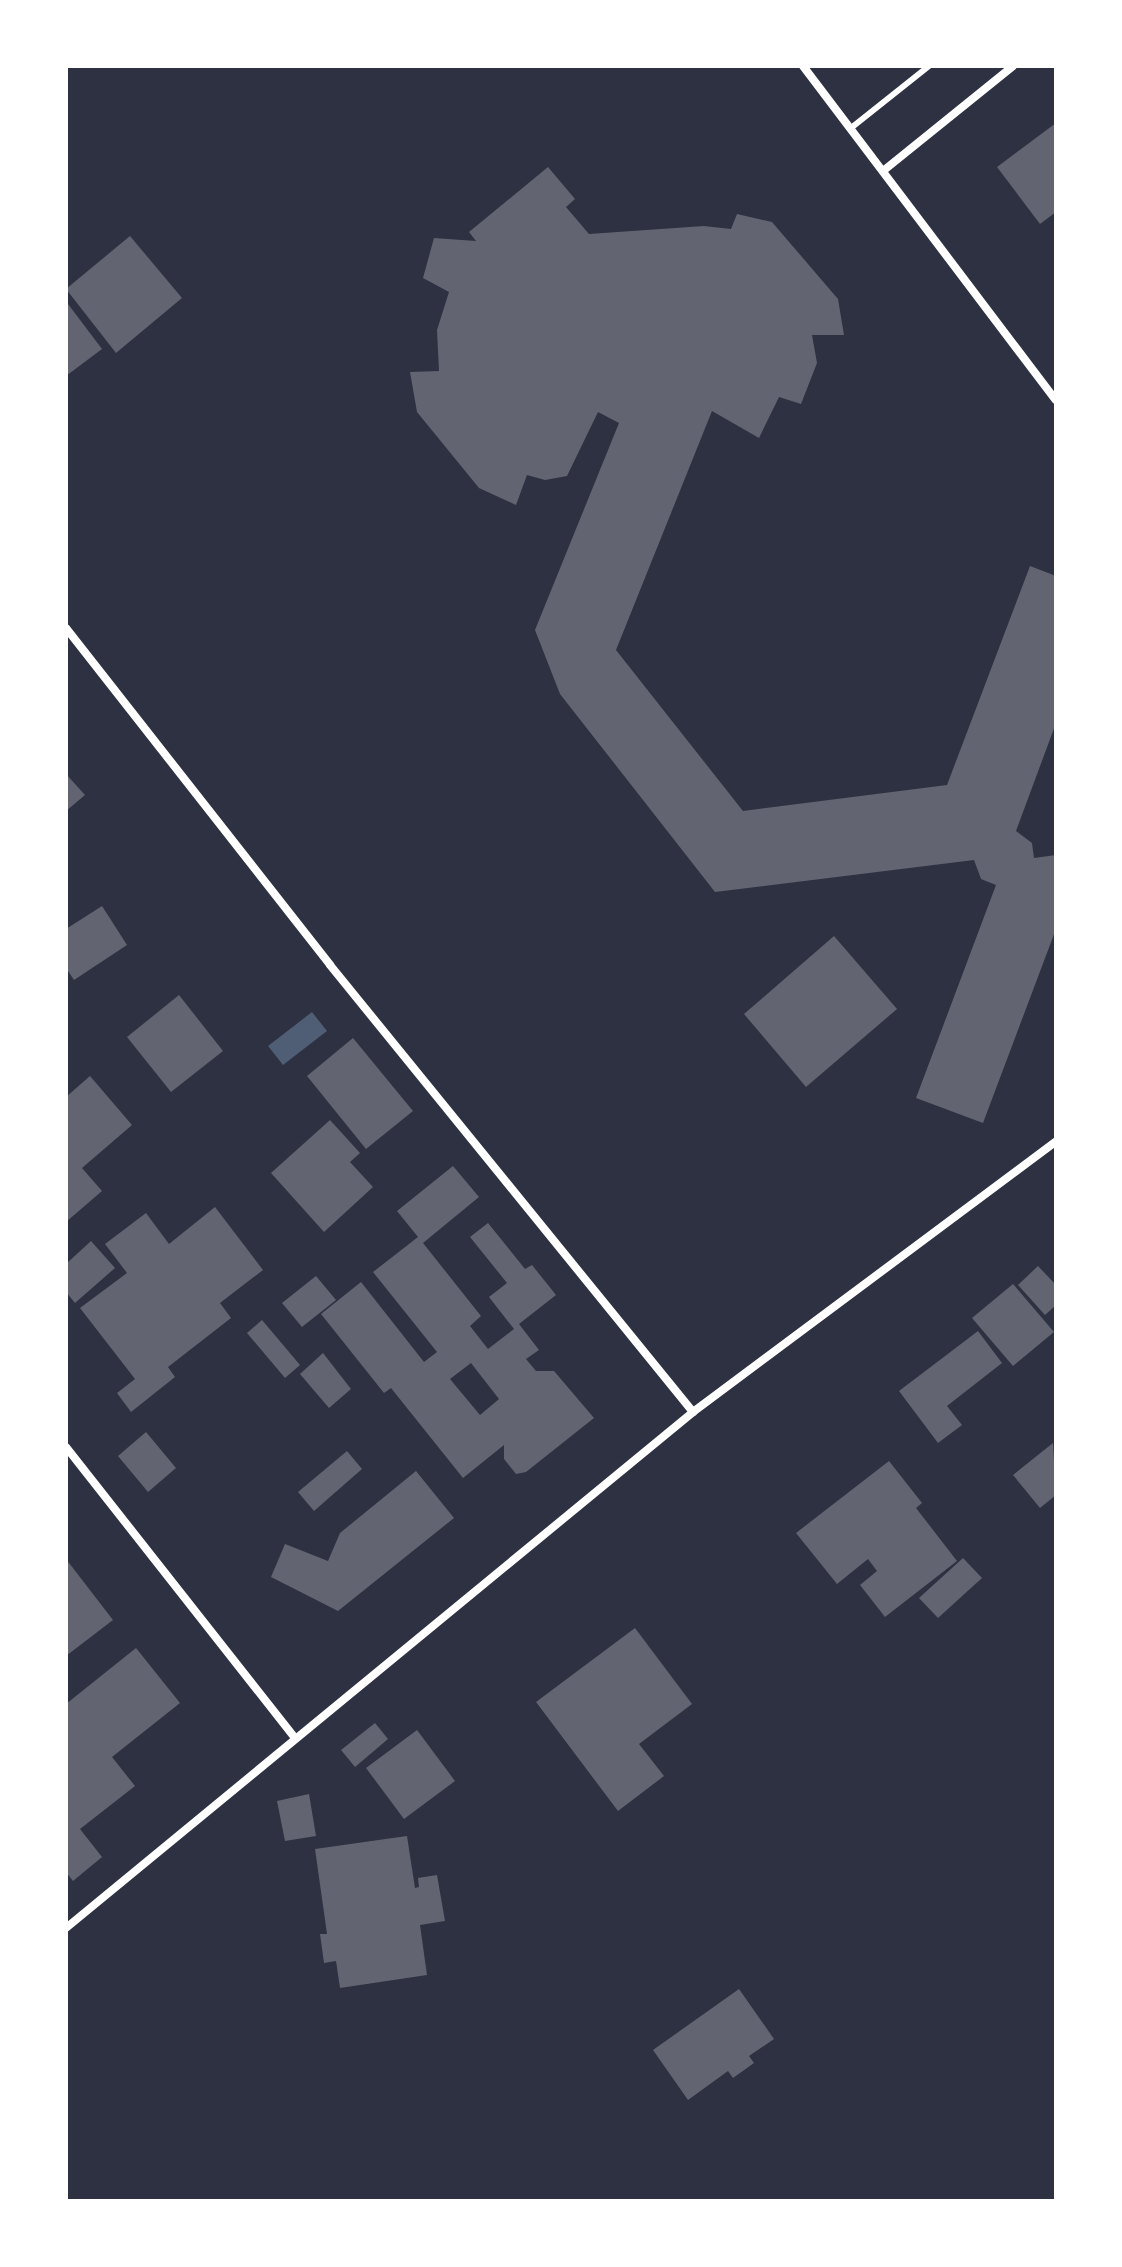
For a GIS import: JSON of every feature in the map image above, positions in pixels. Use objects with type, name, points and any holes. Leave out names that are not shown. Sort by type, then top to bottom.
[{"type":"street","points":[[803,66],[1056,400]]},
{"type":"street","points":[[883,171],[1013,66]]},
{"type":"street","points":[[66,628],[330,965],[693,1412]]},
{"type":"street","points":[[66,1928],[294,1737],[693,1412],[1056,1141]]},
{"type":"street","points":[[66,1447],[294,1737]]},
{"type":"lane","points":[[851,128],[929,66]]},
{"type":"water","points":[[312,1012],[327,1031],[283,1065],[268,1046]]},
{"type":"building","points":[[1056,123],[1056,212],[1040,224],[997,167]]},
{"type":"building","points":[[548,167],[575,199],[566,207],[589,234],[704,226],[731,229],[737,214],[772,222],[838,299],[844,335],[812,335],[817,363],[801,404],[779,397],[759,438],[712,411],[616,650],[743,811],[947,785],[1030,566],[1056,576],[1056,723],[1016,831],[1032,843],[1034,858],[1056,855],[1056,929],[983,1123],[916,1098],[996,885],[981,879],[974,860],[715,892],[560,694],[535,630],[619,423],[598,412],[567,476],[545,480],[527,475],[516,505],[479,488],[417,412],[410,372],[439,371],[437,330],[449,292],[423,278],[434,238],[476,241],[469,232]]},
{"type":"building","points":[[130,236],[182,298],[116,353],[66,289]]},
{"type":"building","points":[[68,304],[102,349],[66,376],[66,306]]},
{"type":"building","points":[[66,774],[85,795],[66,811]]},
{"type":"building","points":[[102,906],[127,945],[74,980],[66,968],[66,929]]},
{"type":"building","points":[[834,936],[897,1009],[806,1087],[744,1014]]},
{"type":"building","points":[[179,995],[223,1051],[171,1092],[127,1037]]},
{"type":"building","points":[[353,1038],[413,1111],[366,1149],[307,1076]]},
{"type":"building","points":[[90,1076],[132,1125],[82,1168],[102,1191],[66,1222],[66,1097]]},
{"type":"building","points":[[330,1120],[360,1153],[350,1162],[373,1187],[324,1232],[271,1173]]},
{"type":"building","points":[[453,1166],[479,1197],[423,1243],[481,1316],[470,1326],[488,1349],[514,1329],[489,1297],[507,1283],[470,1237],[488,1223],[525,1269],[532,1265],[556,1295],[519,1324],[539,1350],[526,1359],[536,1371],[554,1371],[594,1418],[526,1472],[516,1474],[504,1459],[504,1445],[463,1478],[391,1388],[384,1393],[321,1314],[361,1282],[424,1362],[437,1352],[373,1272],[418,1237],[397,1211]],"holes":[[[471,1363],[499,1399],[480,1415],[450,1379]]]},
{"type":"building","points":[[215,1207],[263,1270],[220,1303],[231,1318],[168,1367],[175,1377],[131,1412],[117,1393],[135,1379],[80,1308],[127,1273],[105,1244],[146,1213],[169,1244]]},
{"type":"building","points":[[91,1241],[115,1268],[75,1303],[66,1292],[66,1264]]},
{"type":"building","points":[[1038,1266],[1056,1285],[1056,1305],[1045,1315],[1018,1285]]},
{"type":"building","points":[[316,1276],[336,1300],[302,1327],[282,1303]]},
{"type":"building","points":[[1013,1284],[1054,1332],[1013,1366],[972,1318]]},
{"type":"building","points":[[262,1320],[300,1365],[285,1378],[247,1333]]},
{"type":"building","points":[[978,1331],[1002,1363],[947,1406],[962,1425],[938,1443],[899,1391]]},
{"type":"building","points":[[323,1353],[351,1389],[329,1408],[300,1374]]},
{"type":"building","points":[[146,1432],[176,1468],[148,1492],[118,1456]]},
{"type":"building","points":[[1053,1443],[1056,1495],[1040,1508],[1013,1475]]},
{"type":"building","points":[[347,1451],[362,1469],[314,1511],[298,1492]]},
{"type":"building","points":[[889,1461],[922,1503],[916,1508],[957,1561],[885,1617],[860,1585],[877,1571],[868,1559],[837,1584],[796,1533]]},
{"type":"building","points":[[416,1471],[454,1518],[338,1611],[271,1577],[285,1544],[328,1561],[340,1533]]},
{"type":"building","points":[[963,1558],[982,1578],[938,1618],[919,1598]]},
{"type":"building","points":[[66,1559],[113,1620],[66,1656]]},
{"type":"building","points":[[635,1628],[692,1704],[639,1744],[664,1776],[618,1811],[536,1702]]},
{"type":"building","points":[[136,1648],[180,1703],[112,1757],[135,1786],[80,1829],[102,1857],[73,1881],[66,1872],[66,1704]]},
{"type":"building","points":[[375,1723],[388,1739],[355,1767],[341,1750]]},
{"type":"building","points":[[417,1730],[455,1781],[404,1819],[366,1768]]},
{"type":"building","points":[[309,1794],[316,1836],[285,1841],[277,1801]]},
{"type":"building","points":[[407,1836],[415,1888],[419,1887],[418,1878],[437,1875],[445,1921],[420,1925],[427,1975],[340,1988],[336,1961],[324,1963],[320,1934],[327,1934],[315,1849]]},
{"type":"building","points":[[739,1989],[774,2039],[749,2056],[754,2063],[733,2078],[728,2071],[688,2100],[653,2050]]}]
